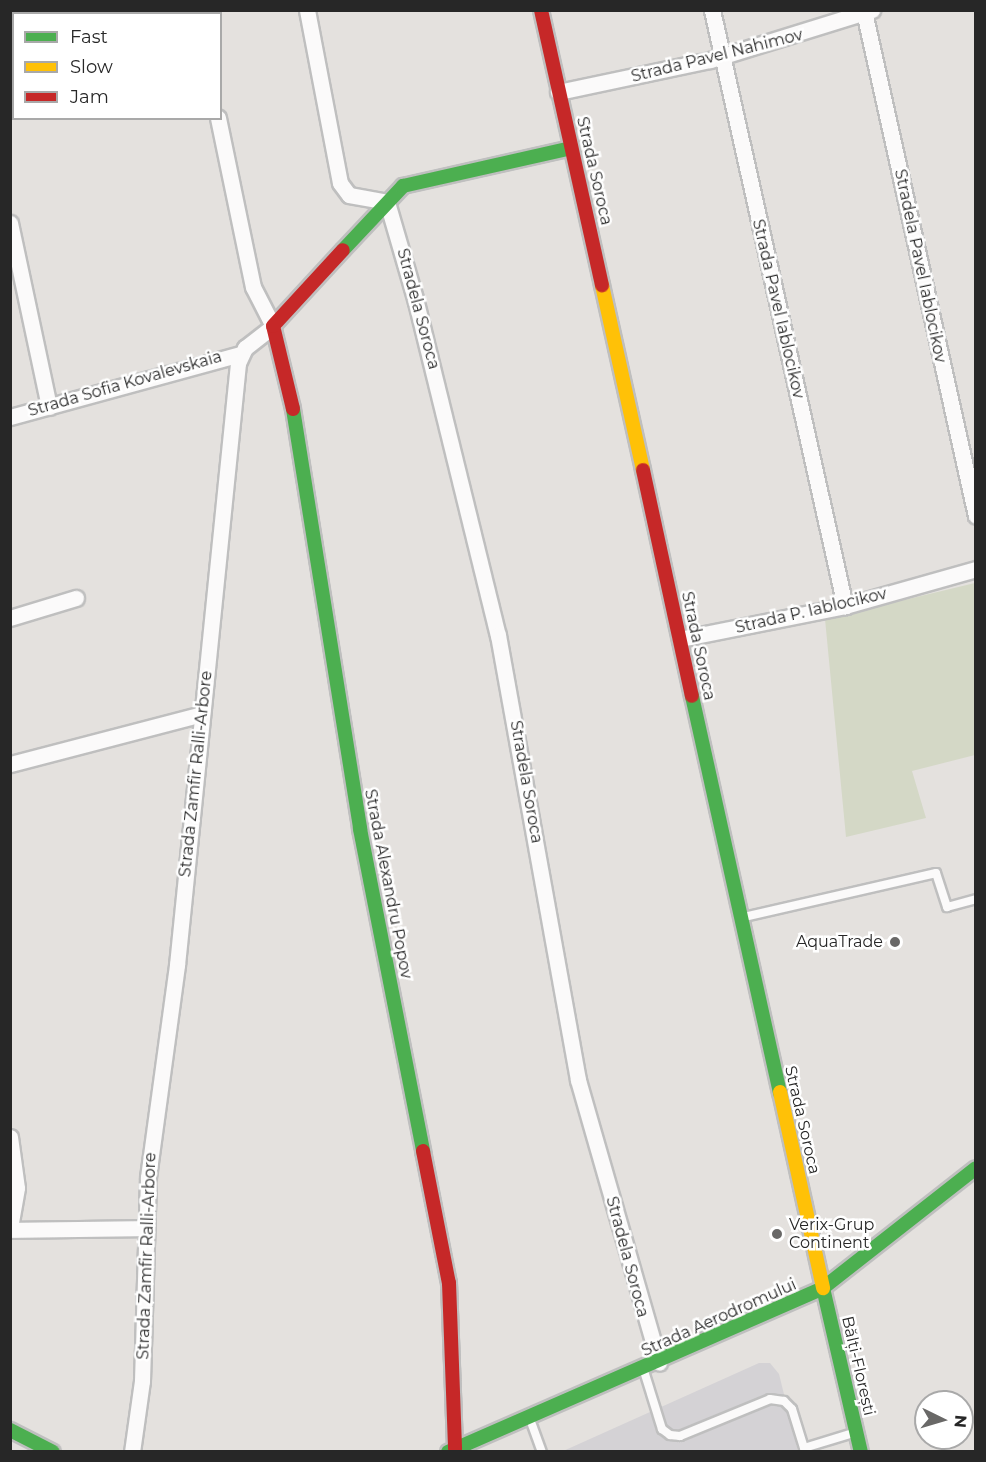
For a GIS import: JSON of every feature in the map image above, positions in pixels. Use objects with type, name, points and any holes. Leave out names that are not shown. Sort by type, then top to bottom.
[{"type":"main road","name":"Strada Soroca","points":[[541,10],[740,918],[824,1288]]},
{"type":"main road","points":[[273,326],[376,220],[397,190],[419,181],[571,148]]},
{"type":"main road","name":"Strada Alexandru Popov","points":[[273,326],[289,388],[338,668],[360,829],[449,1283],[451,1450]]},
{"type":"main road","name":"Strada Aerodromului","points":[[451,1450],[643,1370],[824,1288],[975,1168]]},
{"type":"main road","name":"Bălți-Florești","points":[[824,1288],[861,1452]]},
{"type":"main road","points":[[10,1430],[53,1452]]},
{"type":"street","points":[[307,10],[340,183],[349,195],[387,202]]},
{"type":"street","name":"Strada Pavel Iablocikov","points":[[712,10],[845,606]]},
{"type":"street","name":"Strada Pavel Nahimov","points":[[558,92],[723,55],[869,13]]},
{"type":"street","name":"Stradela Pavel Iablocikov","points":[[869,13],[975,516]]},
{"type":"street","points":[[218,120],[253,286],[273,326],[240,354]]},
{"type":"street","name":"Stradela Sorocа","points":[[387,202],[498,635],[581,1096],[659,1363]]},
{"type":"street","points":[[10,223],[49,407]]},
{"type":"street","name":"Strada Sofia Kovalevskaia","points":[[10,417],[240,354]]},
{"type":"street","name":"Strada Zamfir Ralli-Arbore","points":[[132,1452],[142,1381],[148,1177],[177,965],[240,354]]},
{"type":"street","name":"Strada P. Iablocikov","points":[[680,639],[845,606],[975,569]]},
{"type":"street","points":[[10,618],[76,598]]},
{"type":"street","points":[[10,764],[202,714]]},
{"type":"street","points":[[10,1137],[17,1188],[10,1228],[146,1228]]},
{"type":"lane","points":[[740,918],[936,873],[947,907],[975,899]]},
{"type":"lane","points":[[643,1370],[662,1429],[669,1435],[680,1436],[770,1400],[784,1401],[792,1409],[804,1448],[856,1432]]},
{"type":"lane","points":[[529,1418],[542,1452]]},
{"type":"shaded area","points":[[759,1363],[770,1363],[779,1374],[798,1451],[561,1452]]},
{"type":"green space","points":[[975,583],[975,755],[912,771],[926,818],[846,837],[825,619]]},
{"type":"traffic: fast","points":[[343,250],[403,186],[571,148]]},
{"type":"traffic: fast","points":[[293,409],[360,829],[423,1151]]},
{"type":"traffic: fast","points":[[692,696],[780,1092]]},
{"type":"traffic: fast","points":[[448,1452],[823,1288],[976,1168]]},
{"type":"traffic: fast","points":[[823,1288],[861,1452]]},
{"type":"traffic: fast","points":[[10,1430],[53,1452]]},
{"type":"traffic: slow","points":[[602,285],[643,470]]},
{"type":"traffic: slow","points":[[780,1092],[823,1288]]},
{"type":"traffic: jam","points":[[541,10],[602,285]]},
{"type":"traffic: jam","points":[[293,409],[273,326],[343,250]]},
{"type":"traffic: jam","points":[[643,470],[692,696]]},
{"type":"traffic: jam","points":[[423,1151],[449,1283],[455,1449]]},
{"type":"place","name":"AquaTrade","points":[[895,942]]},
{"type":"place","name":"Verix-Grup Continent","points":[[777,1234]]}]
